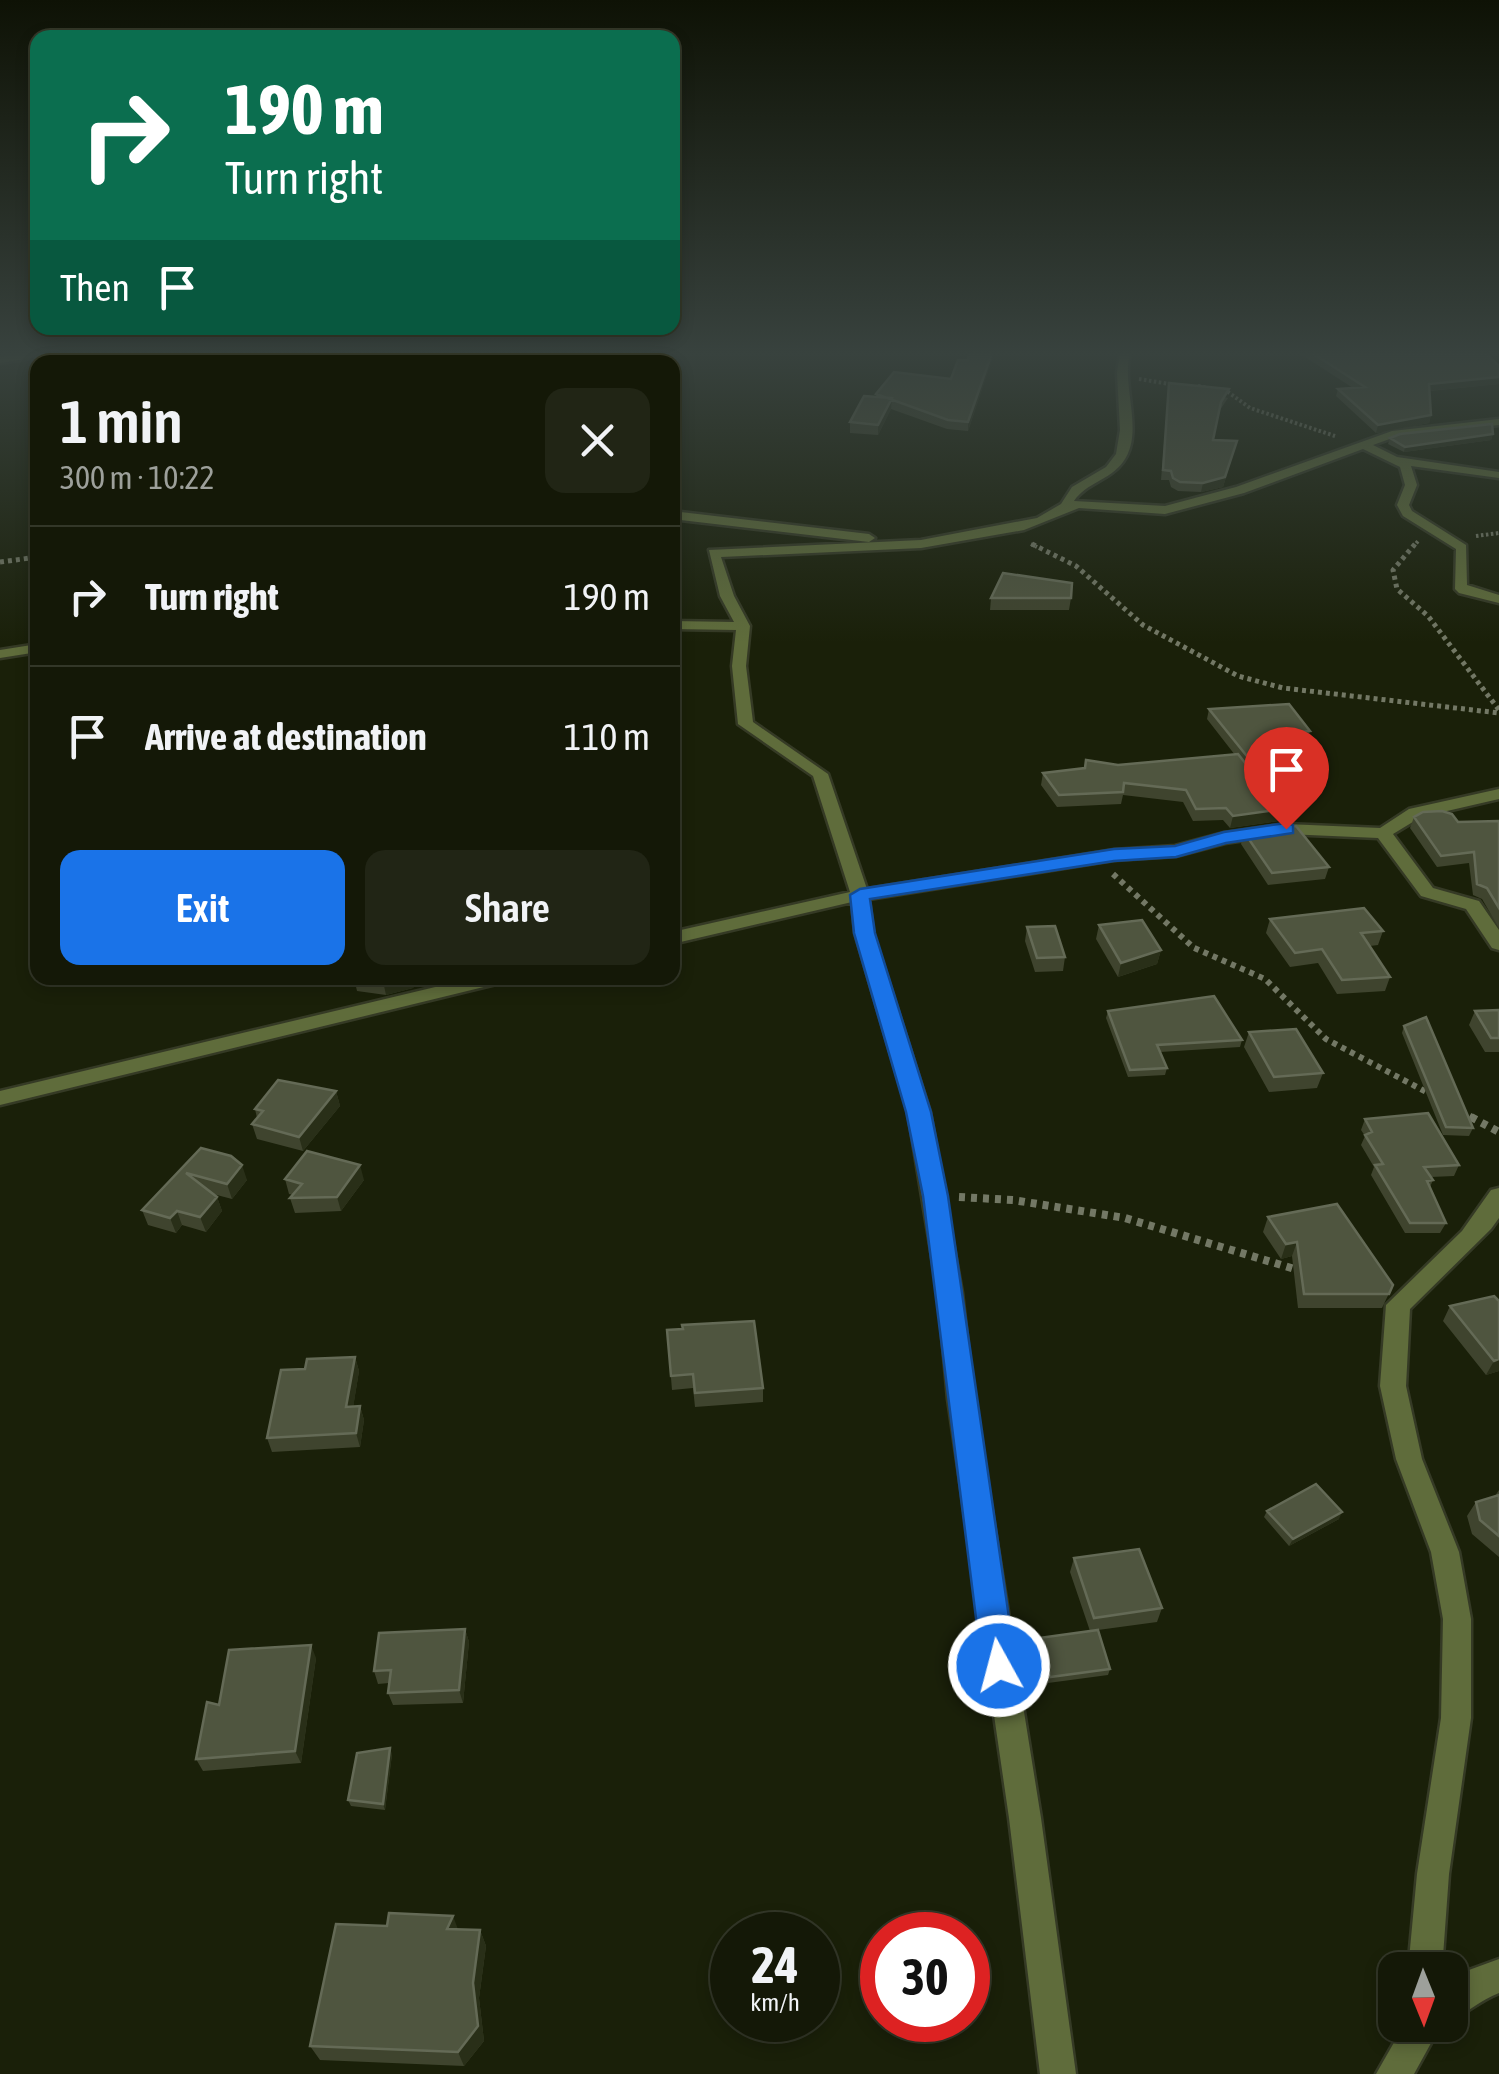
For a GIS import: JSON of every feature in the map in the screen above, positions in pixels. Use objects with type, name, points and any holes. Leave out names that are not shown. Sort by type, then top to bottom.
[{"type":"street","points":[[1058,2074],[935,1196],[914,1096],[864,933],[860,895],[820,774],[746,724],[739,666],[744,626],[728,596],[714,553],[920,544],[991,534],[1041,521],[1066,506],[1075,490],[1113,466],[1122,450]]},
{"type":"street","points":[[1066,506],[1165,510],[1240,490],[1350,450]]},
{"type":"street","points":[[1373,450],[1405,465],[1411,485],[1403,505],[1418,521],[1462,548],[1460,586],[1499,599]]},
{"type":"street","points":[[1393,459],[1499,475]]},
{"type":"street","points":[[680,516],[920,544]]},
{"type":"street","points":[[680,625],[744,626]]},
{"type":"street","points":[[0,654],[30,649]]},
{"type":"street","points":[[680,936],[860,895],[1093,858],[1176,852],[1224,838],[1286,829],[1383,834],[1415,813],[1499,794]]},
{"type":"street","points":[[1383,834],[1427,892],[1473,906],[1499,944]]},
{"type":"street","points":[[0,1098],[467,985]]},
{"type":"street","points":[[1426,1952],[1433,1874],[1456,1718],[1457,1619],[1445,1552],[1409,1460],[1393,1386],[1398,1304],[1472,1236],[1494,1210],[1499,1196]]},
{"type":"street","points":[[1468,1988],[1499,1976]]},
{"type":"street","points":[[1394,2074],[1412,2042]]},
{"type":"path","points":[[1418,521],[1424,531],[1393,570],[1397,589],[1428,616],[1499,711]]},
{"type":"path","points":[[991,534],[1032,544],[1076,566],[1143,625],[1238,676],[1283,688],[1499,711]]},
{"type":"path","points":[[0,562],[30,558]]},
{"type":"path","points":[[1093,858],[1194,948],[1265,979],[1326,1039],[1499,1132]]},
{"type":"path","points":[[935,1196],[1013,1200],[1125,1218],[1315,1275]]},
{"type":"building","points":[[1164,450],[1234,450],[1225,477],[1203,483],[1180,482],[1171,471],[1163,470]]},
{"type":"building","points":[[1003,573],[1072,583],[1071,598],[991,598]]},
{"type":"building","points":[[1289,704],[1310,731],[1292,733],[1308,757],[1250,760],[1209,709]]},
{"type":"building","points":[[1238,754],[1282,809],[1233,816],[1226,808],[1196,809],[1186,790],[1124,783],[1123,792],[1059,795],[1043,773],[1085,768],[1086,760],[1118,765]]},
{"type":"building","points":[[1423,812],[1452,814],[1458,822],[1499,821],[1499,908],[1487,888],[1477,884],[1474,852],[1441,856],[1414,817]]},
{"type":"building","points":[[1296,826],[1329,867],[1272,873],[1244,832]]},
{"type":"building","points":[[1364,908],[1383,931],[1361,933],[1390,977],[1342,980],[1322,949],[1295,953],[1270,919]]},
{"type":"building","points":[[1142,920],[1161,950],[1121,963],[1099,925]]},
{"type":"building","points":[[1055,926],[1065,957],[1037,958],[1027,927]]},
{"type":"building","points":[[1214,996],[1242,1040],[1157,1045],[1167,1068],[1130,1070],[1108,1011]]},
{"type":"building","points":[[1499,1010],[1499,1038],[1491,1038],[1475,1011]]},
{"type":"building","points":[[1426,1017],[1473,1128],[1446,1127],[1404,1026]]},
{"type":"building","points":[[1296,1029],[1323,1073],[1274,1077],[1249,1032]]},
{"type":"building","points":[[278,1080],[336,1091],[299,1137],[252,1124],[263,1111],[255,1109]]},
{"type":"building","points":[[1428,1113],[1459,1165],[1424,1167],[1433,1180],[1427,1181],[1446,1223],[1410,1223],[1375,1165],[1383,1164],[1365,1135],[1372,1132],[1365,1119]]},
{"type":"building","points":[[201,1148],[231,1156],[242,1165],[227,1184],[186,1173],[217,1197],[200,1217],[177,1211],[170,1218],[142,1210]]},
{"type":"building","points":[[307,1151],[360,1165],[337,1197],[290,1198],[302,1184],[285,1179]]},
{"type":"building","points":[[1337,1204],[1393,1285],[1389,1294],[1304,1294],[1297,1242],[1286,1244],[1268,1217]]},
{"type":"building","points":[[1494,1296],[1499,1301],[1499,1359],[1494,1361],[1450,1306]]},
{"type":"building","points":[[754,1321],[763,1388],[695,1393],[693,1374],[671,1376],[667,1330],[683,1329],[682,1325]]},
{"type":"building","points":[[355,1357],[346,1407],[360,1406],[356,1433],[267,1438],[281,1370],[305,1369],[307,1359]]},
{"type":"building","points":[[1316,1484],[1342,1512],[1293,1539],[1267,1511]]},
{"type":"building","points":[[1499,1495],[1499,1536],[1480,1520],[1476,1502]]},
{"type":"building","points":[[1139,1549],[1162,1608],[1094,1618],[1074,1558]]},
{"type":"building","points":[[465,1629],[459,1690],[388,1693],[391,1670],[374,1671],[379,1633]]},
{"type":"building","points":[[1098,1630],[1110,1669],[1050,1677],[1039,1638]]},
{"type":"building","points":[[311,1645],[295,1751],[196,1759],[207,1702],[219,1705],[229,1650]]},
{"type":"building","points":[[390,1748],[383,1804],[348,1800],[357,1753]]},
{"type":"building","points":[[389,1913],[453,1916],[447,1929],[480,1930],[473,1983],[478,2026],[458,2052],[310,2046],[336,1924],[387,1926]]},
{"type":"route","points":[[999,1666],[935,1196],[918,1112],[864,933],[860,895],[1114,855],[1176,852],[1224,838],[1286,829]]}]
